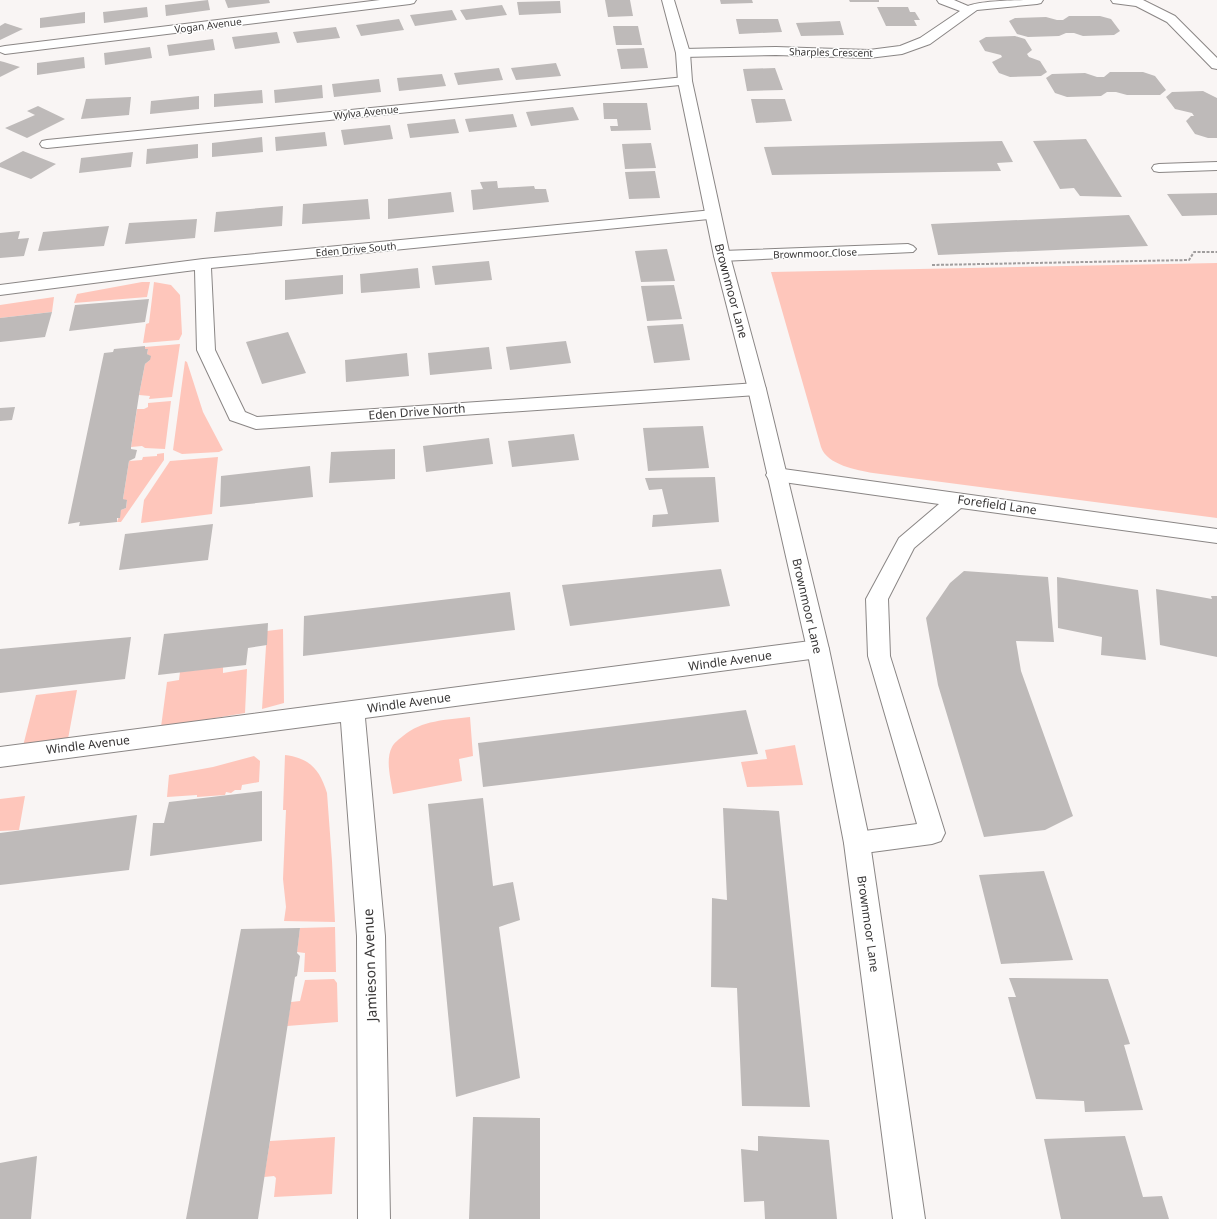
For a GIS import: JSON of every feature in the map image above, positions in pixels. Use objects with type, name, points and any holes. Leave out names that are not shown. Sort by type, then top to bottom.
[{"type":"street","name":"Vogan Avenue","points":[[5,50],[410,0]]},
{"type":"street","name":"Brownmoor Lane","points":[[668,0],[683,53],[684,81],[722,256],[757,389],[818,649],[857,843],[909,1219]]},
{"type":"street","points":[[943,0],[968,10]]},
{"type":"street","name":"Sharples Crescent","points":[[683,53],[776,51],[869,54],[902,50],[925,41],[974,7],[1037,0]]},
{"type":"street","points":[[1117,0],[1139,2],[1172,19],[1217,66]]},
{"type":"street","name":"Wylva Avenue","points":[[47,144],[684,81]]},
{"type":"street","points":[[1159,168],[1217,166]]},
{"type":"street","name":"Eden Drive South","points":[[0,290],[203,264],[713,215]]},
{"type":"street","name":"Eden Drive North","points":[[203,264],[206,350],[237,416],[256,423],[757,389]]},
{"type":"street","name":"Forefield Lane","points":[[776,475],[1217,536]]},
{"type":"street","points":[[857,843],[932,832],[879,656],[877,599],[906,543],[957,500]]},
{"type":"street","name":"Windle Avenue","points":[[0,757],[818,649]]},
{"type":"street","name":"Jamieson Avenue","points":[[352,711],[362,815],[371,936],[374,1219]]},
{"type":"lane","name":"Brownmoor Close","points":[[722,256],[908,249]]},
{"type":"path","points":[[928,265],[1189,260],[1194,252],[1217,252]]},
{"type":"shaded area","points":[[1217,263],[1217,518],[873,473],[843,466],[829,458],[821,447],[771,272]]},
{"type":"shaded area","points":[[142,282],[150,282],[147,297],[74,303],[77,294]]},
{"type":"shaded area","points":[[154,282],[171,285],[180,295],[182,334],[179,340],[143,343],[146,324],[149,323]]},
{"type":"shaded area","points":[[54,297],[52,312],[0,318],[0,305]]},
{"type":"shaded area","points":[[180,344],[172,397],[149,399],[150,396],[139,395],[145,364],[150,360],[150,356],[147,354],[148,349],[145,349],[145,347]]},
{"type":"shaded area","points":[[185,361],[187,362],[203,412],[223,450],[219,452],[182,454],[173,450]]},
{"type":"shaded area","points":[[171,401],[165,449],[145,448],[142,446],[131,447],[137,409],[144,409],[148,407],[148,403]]},
{"type":"shaded area","points":[[164,453],[164,460],[121,522],[117,522],[121,510],[126,508],[127,501],[123,499],[129,461],[142,460],[143,457],[157,456],[157,454]]},
{"type":"shaded area","points":[[218,457],[212,514],[141,523],[144,500],[170,461]]},
{"type":"shaded area","points":[[283,629],[284,703],[262,709],[267,631]]},
{"type":"shaded area","points":[[223,667],[223,673],[247,669],[245,713],[161,727],[167,682],[179,680],[180,672]]},
{"type":"shaded area","points":[[77,690],[68,739],[23,746],[36,695]]},
{"type":"shaded area","points":[[470,717],[473,756],[459,759],[462,781],[393,794],[389,770],[389,758],[392,747],[401,737],[426,724],[443,720]]},
{"type":"shaded area","points":[[795,745],[803,785],[747,787],[741,762],[767,759],[765,750]]},
{"type":"shaded area","points":[[285,755],[301,759],[313,766],[321,778],[327,793],[335,922],[284,921],[286,907],[283,879],[286,810],[283,810]]},
{"type":"shaded area","points":[[254,756],[260,761],[259,782],[242,785],[241,790],[235,790],[231,793],[226,792],[225,795],[167,797],[169,775],[213,767]]},
{"type":"shaded area","points":[[25,796],[19,830],[0,831],[0,799]]},
{"type":"shaded area","points":[[335,927],[336,972],[304,972],[305,953],[297,952],[300,928]]},
{"type":"shaded area","points":[[334,979],[337,983],[338,1022],[287,1026],[291,1002],[300,1001],[305,980]]},
{"type":"shaded area","points":[[335,1137],[332,1194],[274,1197],[276,1178],[274,1176],[264,1177],[270,1141]]},
{"type":"building","points":[[208,0],[210,10],[166,16],[165,5]]},
{"type":"building","points":[[225,0],[269,0],[270,3],[228,8]]},
{"type":"building","points":[[605,0],[630,0],[633,16],[608,17]]},
{"type":"building","points":[[720,0],[752,0],[753,3],[721,4]]},
{"type":"building","points":[[849,0],[879,0],[879,2],[850,2]]},
{"type":"building","points":[[560,1],[561,13],[519,15],[517,2]]},
{"type":"building","points":[[502,5],[507,15],[466,20],[460,10]]},
{"type":"building","points":[[147,7],[148,17],[104,23],[103,12]]},
{"type":"building","points":[[877,7],[908,7],[910,12],[915,12],[920,20],[914,20],[917,26],[886,26]]},
{"type":"building","points":[[452,10],[457,20],[415,26],[410,15]]},
{"type":"building","points":[[85,12],[85,23],[40,28],[40,18]]},
{"type":"building","points":[[1069,16],[1100,16],[1111,19],[1120,31],[1114,35],[1083,36],[1074,33],[1066,33],[1059,36],[1028,37],[1017,34],[1009,21],[1015,18],[1046,17],[1063,20]]},
{"type":"building","points":[[399,19],[404,30],[361,36],[356,25]]},
{"type":"building","points":[[736,19],[778,19],[782,32],[739,34]]},
{"type":"building","points":[[840,21],[844,35],[801,36],[796,23]]},
{"type":"building","points":[[5,23],[23,29],[0,40],[0,26]]},
{"type":"building","points":[[613,26],[638,26],[642,45],[616,45]]},
{"type":"building","points":[[336,27],[340,38],[297,43],[293,32]]},
{"type":"building","points":[[277,32],[280,43],[235,49],[232,37]]},
{"type":"building","points":[[1015,36],[1025,39],[1032,50],[1027,54],[1029,57],[1040,61],[1047,72],[1041,76],[1010,77],[999,73],[992,62],[1002,57],[1001,55],[985,51],[979,41],[986,37]]},
{"type":"building","points":[[213,39],[215,50],[169,56],[167,45]]},
{"type":"building","points":[[150,47],[152,58],[105,65],[104,53]]},
{"type":"building","points":[[644,48],[648,68],[621,69],[617,49]]},
{"type":"building","points":[[84,57],[85,68],[37,75],[37,63]]},
{"type":"building","points":[[0,61],[4,62],[20,67],[0,77]]},
{"type":"building","points":[[556,63],[561,76],[516,80],[511,68]]},
{"type":"building","points":[[499,68],[503,80],[458,85],[454,73]]},
{"type":"building","points":[[775,68],[783,90],[747,91],[743,69]]},
{"type":"building","points":[[1110,72],[1143,72],[1155,76],[1166,90],[1160,95],[1127,95],[1116,92],[1107,92],[1101,96],[1067,97],[1055,93],[1046,78],[1052,74],[1085,73],[1097,77],[1104,77]]},
{"type":"building","points":[[442,74],[446,86],[399,91],[397,78]]},
{"type":"building","points":[[379,79],[381,92],[334,97],[332,84]]},
{"type":"building","points":[[322,85],[323,98],[275,103],[274,90]]},
{"type":"building","points":[[262,90],[263,103],[214,107],[214,94]]},
{"type":"building","points":[[1203,91],[1217,98],[1217,138],[1208,138],[1195,134],[1186,121],[1191,116],[1194,116],[1192,113],[1175,109],[1166,97],[1172,92]]},
{"type":"building","points":[[199,96],[199,109],[150,114],[151,101]]},
{"type":"building","points":[[131,97],[129,115],[81,119],[86,99]]},
{"type":"building","points":[[751,99],[785,99],[792,121],[756,123]]},
{"type":"building","points":[[603,103],[647,103],[651,130],[611,131],[610,126],[618,126],[617,119],[604,119]]},
{"type":"building","points":[[38,106],[65,119],[27,138],[5,128],[35,115],[27,111]]},
{"type":"building","points":[[573,107],[579,120],[531,126],[526,112]]},
{"type":"building","points":[[513,114],[517,127],[469,132],[465,119]]},
{"type":"building","points":[[455,119],[459,133],[410,138],[407,124]]},
{"type":"building","points":[[390,125],[393,139],[344,145],[341,130]]},
{"type":"building","points":[[325,132],[327,146],[276,151],[275,137]]},
{"type":"building","points":[[262,137],[263,152],[212,157],[212,143]]},
{"type":"building","points":[[1086,139],[1122,197],[1080,196],[1074,188],[1060,189],[1033,141]]},
{"type":"building","points":[[1002,141],[1013,162],[997,163],[1001,171],[772,175],[764,147]]},
{"type":"building","points":[[651,143],[656,168],[625,169],[622,144]]},
{"type":"building","points":[[198,144],[198,158],[146,164],[147,149]]},
{"type":"building","points":[[23,151],[56,164],[31,179],[0,167],[0,163]]},
{"type":"building","points":[[133,152],[131,167],[79,173],[81,158]]},
{"type":"building","points":[[655,171],[660,198],[629,199],[625,172]]},
{"type":"building","points":[[497,181],[498,188],[534,186],[535,189],[546,189],[549,202],[473,210],[471,190],[483,189],[480,182]]},
{"type":"building","points":[[451,192],[454,212],[388,219],[388,199]]},
{"type":"building","points":[[1217,193],[1217,215],[1182,216],[1167,194]]},
{"type":"building","points":[[368,199],[370,219],[302,224],[303,204]]},
{"type":"building","points":[[283,206],[282,226],[214,232],[216,212]]},
{"type":"building","points":[[1129,215],[1148,246],[938,255],[931,224]]},
{"type":"building","points":[[197,219],[195,238],[125,244],[129,223]]},
{"type":"building","points":[[109,226],[104,246],[38,251],[43,232]]},
{"type":"building","points":[[20,231],[18,239],[29,238],[24,256],[0,258],[0,233]]},
{"type":"building","points":[[667,249],[675,281],[641,282],[635,251]]},
{"type":"building","points":[[489,261],[492,280],[435,285],[432,266]]},
{"type":"building","points":[[418,268],[420,288],[361,293],[360,274]]},
{"type":"building","points":[[343,275],[343,294],[285,300],[285,280]]},
{"type":"building","points":[[674,285],[682,319],[647,321],[641,286]]},
{"type":"building","points":[[149,299],[145,322],[69,331],[75,305]]},
{"type":"building","points":[[52,312],[45,337],[0,342],[0,318]]},
{"type":"building","points":[[683,324],[690,360],[654,363],[647,326]]},
{"type":"building","points":[[288,332],[306,373],[262,384],[246,342]]},
{"type":"building","points":[[566,341],[571,363],[510,370],[506,347]]},
{"type":"building","points":[[145,346],[145,349],[148,349],[147,354],[151,356],[150,360],[145,364],[139,395],[131,447],[131,449],[137,450],[135,458],[129,461],[123,499],[127,500],[126,508],[121,510],[120,518],[117,518],[117,522],[79,526],[80,522],[68,524],[104,353],[113,352],[114,349]]},
{"type":"building","points":[[489,347],[492,369],[430,375],[428,353]]},
{"type":"building","points":[[407,353],[409,376],[346,382],[345,360]]},
{"type":"building","points":[[15,407],[12,420],[0,421],[0,408]]},
{"type":"building","points":[[703,426],[709,468],[648,471],[643,428]]},
{"type":"building","points":[[574,434],[579,460],[512,467],[508,441]]},
{"type":"building","points":[[489,438],[493,464],[426,472],[423,446]]},
{"type":"building","points":[[395,449],[395,479],[329,483],[331,452]]},
{"type":"building","points":[[310,466],[313,497],[220,507],[221,476]]},
{"type":"building","points":[[715,477],[719,522],[652,527],[653,515],[668,514],[662,489],[649,490],[645,478]]},
{"type":"building","points":[[213,524],[208,560],[119,570],[125,534]]},
{"type":"building","points":[[721,569],[730,606],[570,626],[562,585]]},
{"type":"building","points":[[964,571],[1048,577],[1054,642],[1016,641],[1021,671],[1073,816],[1045,830],[984,837],[938,685],[926,618],[950,583]]},
{"type":"building","points":[[1057,577],[1138,590],[1146,660],[1101,655],[1102,637],[1058,628]]},
{"type":"building","points":[[1156,589],[1212,599],[1211,596],[1217,596],[1217,657],[1160,645]]},
{"type":"building","points":[[510,592],[515,630],[303,656],[304,616]]},
{"type":"building","points":[[268,623],[267,645],[248,648],[246,665],[158,675],[164,634]]},
{"type":"building","points":[[131,637],[125,679],[0,693],[0,649]]},
{"type":"building","points":[[746,710],[758,754],[483,787],[478,743]]},
{"type":"building","points":[[262,791],[262,841],[150,856],[153,823],[164,823],[169,802]]},
{"type":"building","points":[[483,798],[493,886],[513,882],[520,920],[499,927],[520,1078],[456,1097],[428,804]]},
{"type":"building","points":[[723,808],[779,811],[810,1107],[742,1106],[737,988],[711,987],[712,898],[727,900]]},
{"type":"building","points":[[137,815],[129,870],[0,885],[0,833]]},
{"type":"building","points":[[1044,871],[1073,960],[1001,964],[979,875]]},
{"type":"building","points":[[300,928],[297,953],[300,956],[297,976],[295,977],[258,1219],[186,1219],[241,929]]},
{"type":"building","points":[[1009,978],[1108,979],[1130,1044],[1124,1045],[1143,1110],[1085,1112],[1084,1101],[1036,1099],[1008,997],[1016,997]]},
{"type":"building","points":[[473,1117],[540,1118],[540,1219],[469,1219]]},
{"type":"building","points":[[758,1136],[829,1140],[837,1219],[765,1219],[764,1201],[744,1202],[741,1149],[758,1151]]},
{"type":"building","points":[[1125,1136],[1143,1197],[1162,1196],[1169,1219],[1061,1219],[1044,1139]]},
{"type":"building","points":[[37,1156],[31,1219],[0,1219],[0,1163]]}]
